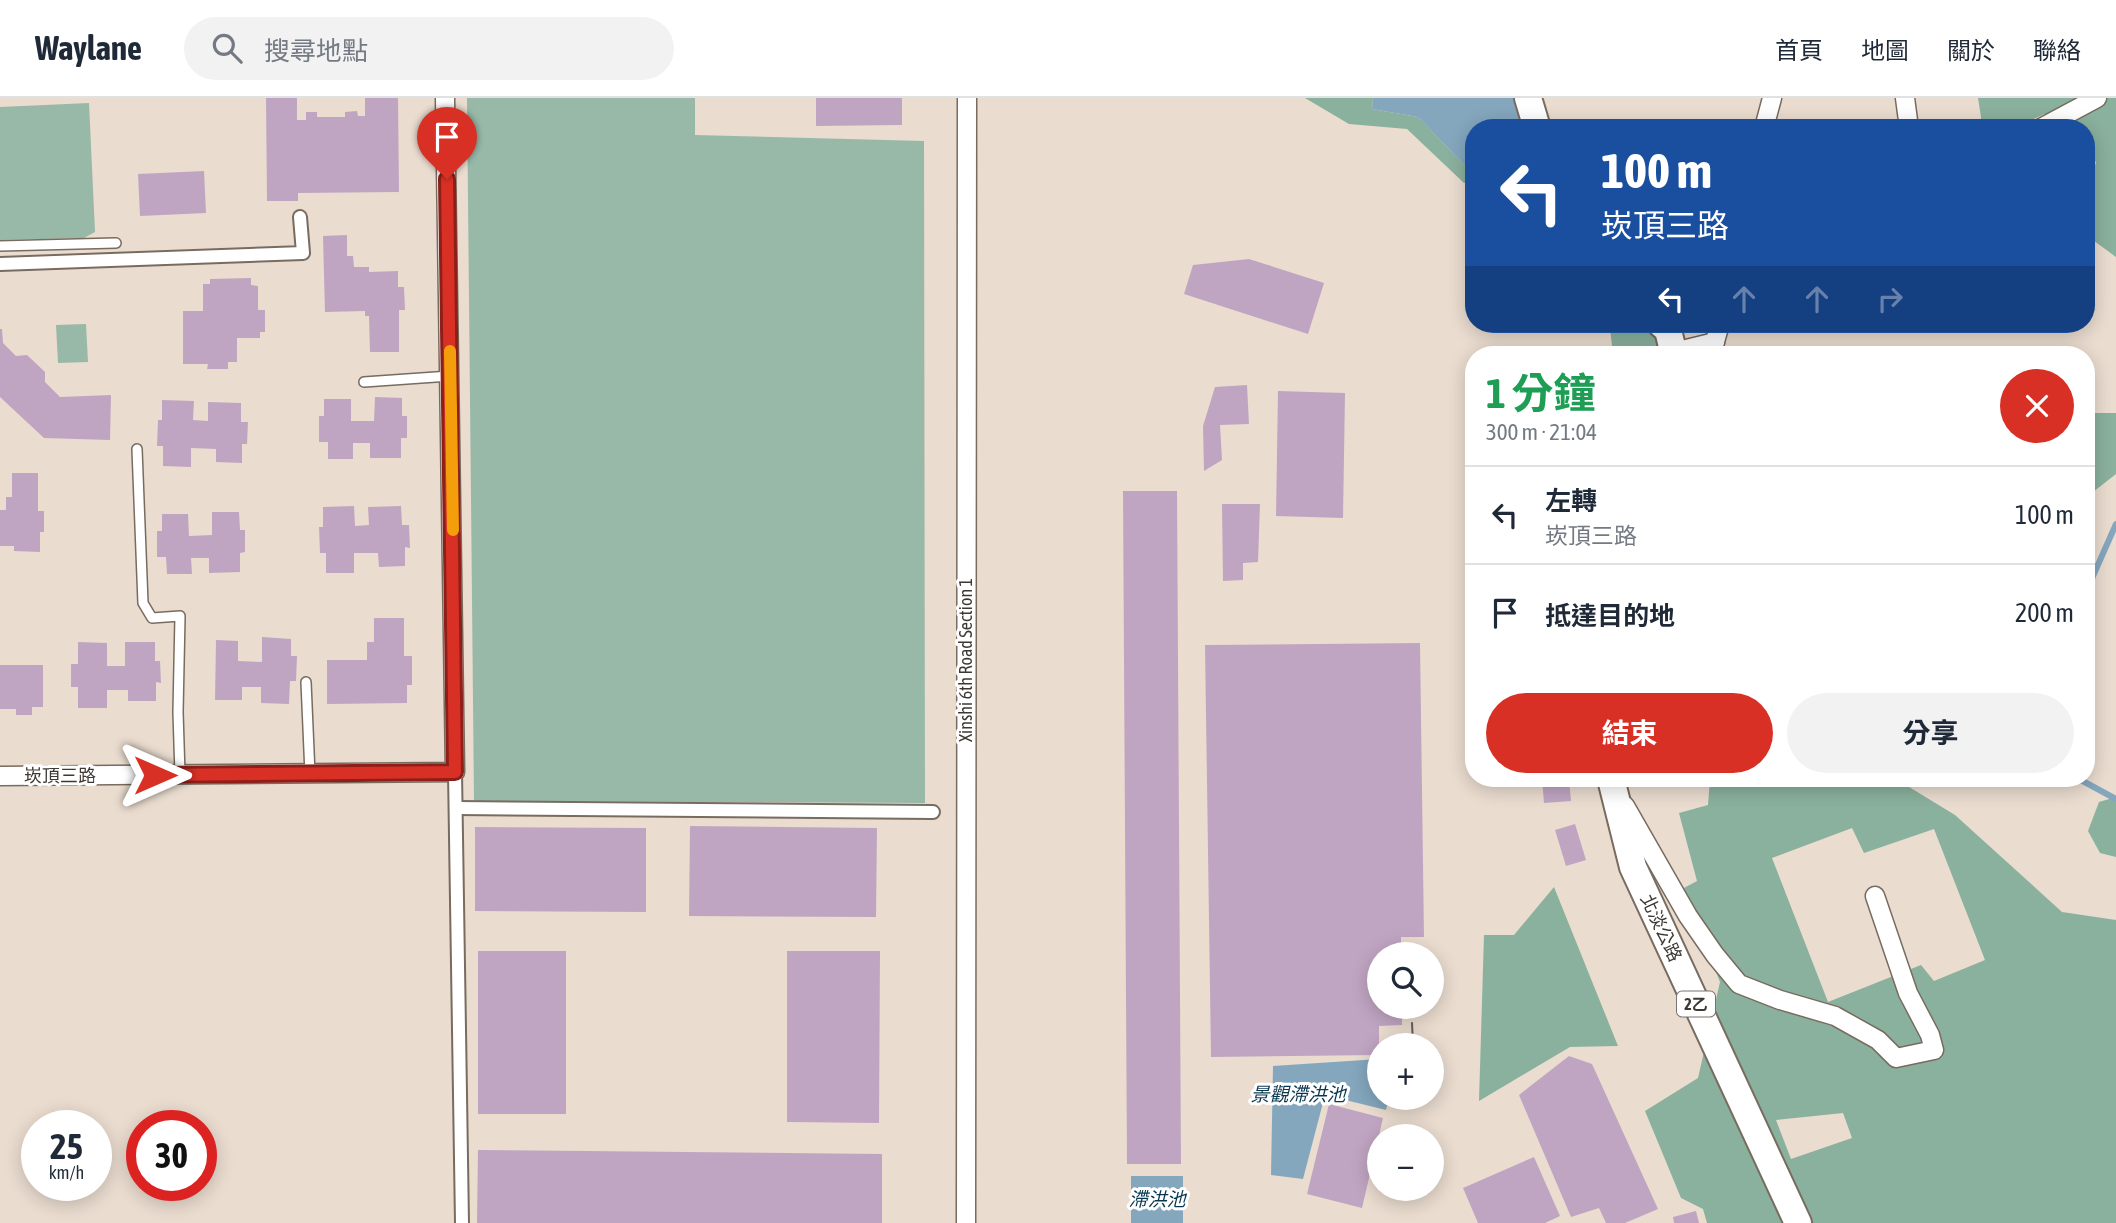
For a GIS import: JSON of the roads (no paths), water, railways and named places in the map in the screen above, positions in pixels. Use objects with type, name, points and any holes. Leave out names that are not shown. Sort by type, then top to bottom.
[{"type":"main road","points":[[1528,98],[1534,119]]},
{"type":"main road","name":"北淡公路","points":[[1613,787],[1633,867],[1798,1223]]},
{"type":"street","points":[[445,98],[462,1223]]},
{"type":"street","name":"Xinshi 6th Road Section 1","points":[[966,1223],[967,98]]},
{"type":"street","points":[[1766,119],[1772,98]]},
{"type":"street","points":[[1905,98],[1908,119]]},
{"type":"street","points":[[2058,119],[2097,98]]},
{"type":"street","points":[[0,264],[303,253],[300,217]]},
{"type":"street","name":"崁頂三路","points":[[0,776],[455,772]]},
{"type":"street","points":[[1615,787],[1688,916],[1739,984],[1780,1000],[1835,1016],[1878,1040],[1896,1058],[1934,1050],[1930,1035],[1908,993],[1875,896]]},
{"type":"street","points":[[456,808],[933,812]]},
{"type":"lane","points":[[0,246],[116,243]]},
{"type":"lane","points":[[364,382],[450,376]]},
{"type":"lane","points":[[137,449],[142,603],[152,618],[180,616],[180,775]]},
{"type":"lane","points":[[306,682],[310,774]]},
{"type":"water","points":[[1373,98],[1518,98],[1522,119],[1465,119],[1465,166],[1418,117],[1372,109]]},
{"type":"water","name":"景觀滯洪池","points":[[1367,1060],[1367,1105],[1325,1095],[1303,1179],[1271,1175],[1273,1066]]},
{"type":"water","name":"滯洪池","points":[[1131,1176],[1183,1176],[1183,1223],[1131,1223]]},
{"type":"waterway","points":[[2095,572],[2116,524]]},
{"type":"waterway","points":[[2094,787],[2116,799]]},
{"type":"tram line","points":[[1412,1023],[1412,1033]]}]
